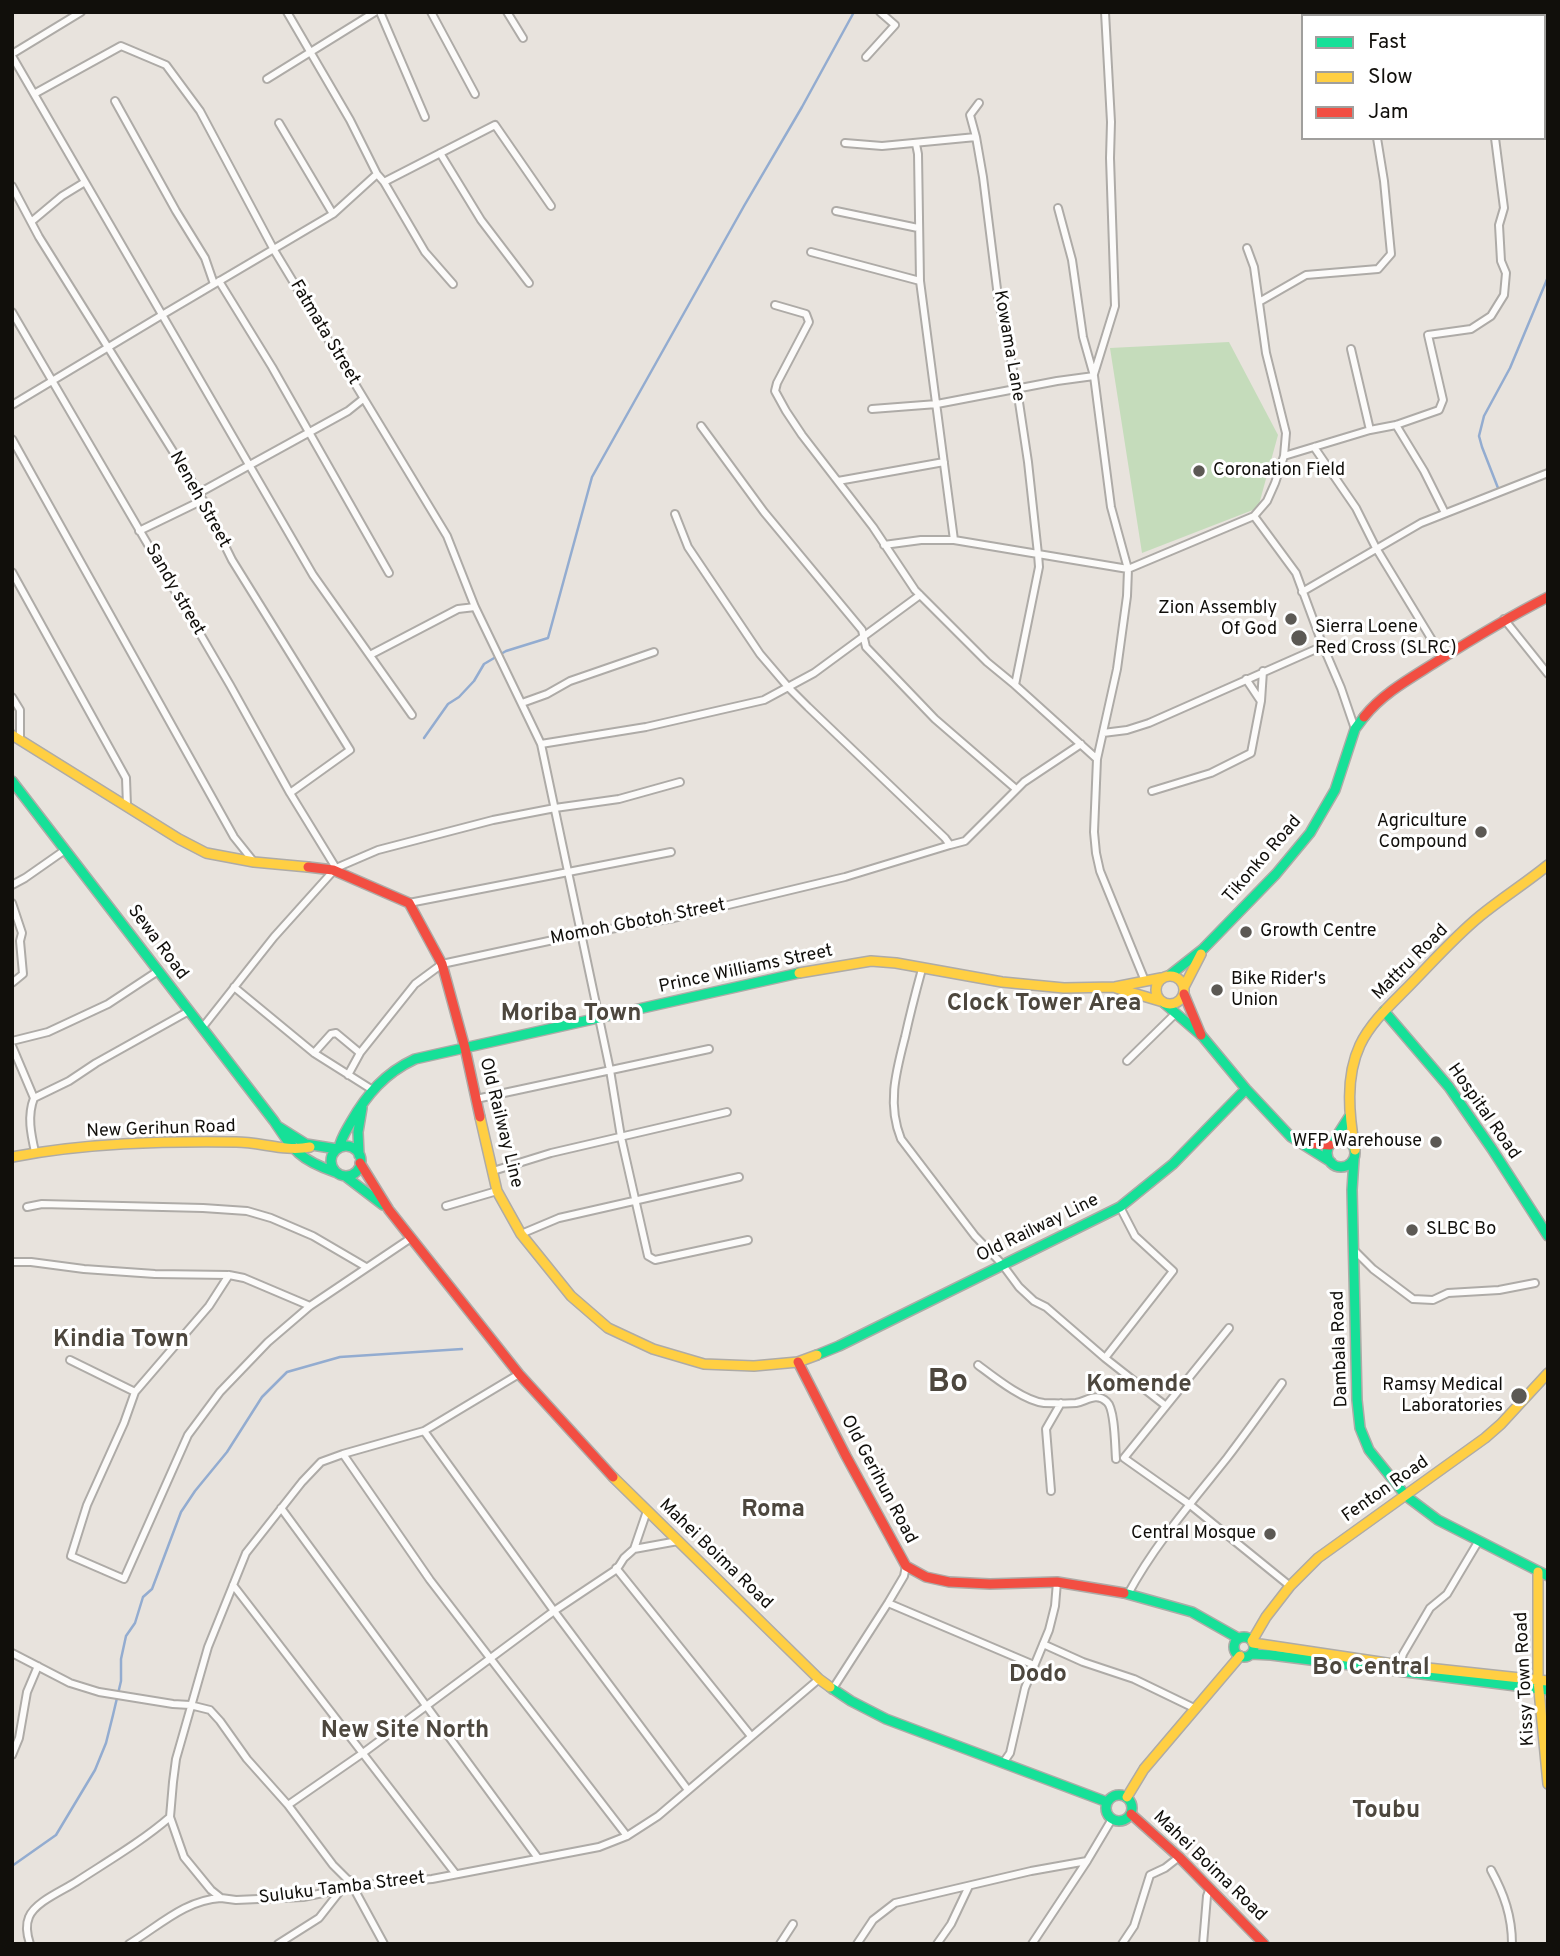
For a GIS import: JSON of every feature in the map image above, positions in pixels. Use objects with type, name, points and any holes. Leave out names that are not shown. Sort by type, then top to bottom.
[{"type":"street","points":[[81,12],[12,55],[313,575],[412,715]]},
{"type":"street","points":[[287,12],[351,120],[377,174],[425,252],[453,284]]},
{"type":"street","points":[[267,79],[366,14],[377,12],[425,117]]},
{"type":"street","points":[[431,12],[475,94]]},
{"type":"street","points":[[507,12],[523,38]]},
{"type":"street","points":[[866,57],[895,25],[880,12]]},
{"type":"street","points":[[1094,376],[1115,306],[1111,111],[1105,12]]},
{"type":"street","name":"Fatmata Street","points":[[34,94],[121,46],[166,65],[200,111],[274,250],[447,536],[475,607],[541,744],[648,1256],[655,1260],[748,1240]]},
{"type":"street","points":[[115,101],[217,282],[272,367],[389,573]]},
{"type":"street","name":"Kowama Lane","points":[[979,103],[971,115],[983,177],[998,297],[1017,389],[1039,567],[1015,685]]},
{"type":"street","points":[[279,123],[333,214]]},
{"type":"street","points":[[384,182],[495,125],[551,206]]},
{"type":"street","points":[[845,143],[882,146],[976,137]]},
{"type":"street","points":[[1259,302],[1306,275],[1378,269],[1391,254],[1377,140]]},
{"type":"street","points":[[1284,456],[1431,415],[1439,410],[1443,400],[1428,335],[1471,329],[1491,316],[1504,295],[1506,274],[1501,261],[1499,225],[1504,208],[1495,140]]},
{"type":"street","points":[[916,144],[920,281],[954,540]]},
{"type":"street","points":[[440,153],[481,220],[530,283]]},
{"type":"street","points":[[12,405],[333,214],[377,174]]},
{"type":"street","points":[[31,222],[62,195],[85,182]]},
{"type":"street","name":"Neneh Street","points":[[12,186],[38,237],[199,493],[232,560],[349,750],[290,793]]},
{"type":"street","points":[[1058,208],[1072,260],[1083,337],[1094,376],[1111,507],[1128,569],[1117,669],[1097,759],[1094,832],[1096,853],[1100,871],[1145,981]]},
{"type":"street","points":[[836,211],[918,228]]},
{"type":"street","points":[[884,545],[921,540],[954,540],[1128,569],[1254,516],[1268,500],[1284,456],[1286,433],[1266,353],[1254,267],[1247,248]]},
{"type":"street","points":[[811,251],[920,281]]},
{"type":"street","points":[[775,305],[806,314],[809,322],[775,391],[802,435],[920,595],[986,662],[1097,759]]},
{"type":"street","name":"Sandy street","points":[[12,312],[335,869]]},
{"type":"street","points":[[1351,349],[1370,430]]},
{"type":"street","points":[[872,410],[937,404],[1094,376]]},
{"type":"street","points":[[199,493],[348,411],[363,399]]},
{"type":"street","points":[[1396,425],[1445,513]]},
{"type":"street","points":[[701,426],[764,512],[862,630],[866,646],[935,719],[1016,789]]},
{"type":"street","points":[[12,439],[234,837],[254,862]]},
{"type":"street","points":[[1314,447],[1356,508],[1443,658]]},
{"type":"street","points":[[838,481],[944,462]]},
{"type":"street","points":[[1303,592],[1421,523],[1548,473]]},
{"type":"street","points":[[139,531],[203,500]]},
{"type":"street","points":[[676,514],[688,547],[760,654],[789,688],[950,845]]},
{"type":"street","points":[[1254,516],[1296,572],[1355,729]]},
{"type":"street","points":[[12,572],[126,778],[127,806]]},
{"type":"street","points":[[541,744],[646,727],[764,700],[814,673],[920,595]]},
{"type":"street","name":"Tikonko Road","points":[[1203,949],[1276,874],[1310,833],[1335,790],[1355,729],[1373,706],[1398,686],[1504,619],[1548,597]]},
{"type":"street","points":[[370,655],[458,609],[475,607]]},
{"type":"street","points":[[1504,619],[1548,674]]},
{"type":"street","points":[[1093,746],[1102,737],[1149,723],[1323,646]]},
{"type":"street","points":[[522,703],[547,694],[570,681],[654,652]]},
{"type":"street","points":[[1152,791],[1211,773],[1251,752],[1261,701],[1263,671]]},
{"type":"street","points":[[1246,679],[1261,701]]},
{"type":"street","points":[[12,697],[20,710],[16,737],[205,853],[254,862],[335,869],[408,903],[671,852]]},
{"type":"street","name":"Momoh Gbotoh Street","points":[[348,1076],[360,1053],[415,984],[442,964],[581,934],[674,918],[845,877],[965,841],[1016,789],[1081,744]]},
{"type":"street","name":"Sewa Road","points":[[12,782],[276,1124]]},
{"type":"street","points":[[202,1028],[274,937],[335,869],[378,850],[493,820],[619,799],[680,782]]},
{"type":"street","points":[[12,885],[65,850]]},
{"type":"street","name":"Mattru Road","points":[[1354,1154],[1349,1117],[1359,1047],[1384,1011],[1478,918],[1548,865]]},
{"type":"street","points":[[12,903],[22,933],[20,942],[23,974],[12,983]]},
{"type":"street","name":"Old Railway Line","points":[[408,903],[442,964],[466,1048],[498,1191],[521,1234],[571,1296],[608,1328],[653,1349],[704,1364],[754,1366],[798,1362],[839,1346],[1120,1208],[1173,1164],[1246,1089]]},
{"type":"street","points":[[1203,949],[1156,984],[1155,991],[1175,1014],[1202,1036],[1246,1089],[1298,1143],[1335,1164],[1348,1165],[1354,1154],[1353,1146],[1346,1140],[1298,1143]]},
{"type":"street","points":[[1115,988],[1163,1002],[1176,1003],[1203,949]]},
{"type":"street","name":"Prince Williams Street","points":[[338,1149],[371,1090],[403,1063],[837,966],[871,961],[1064,989],[1115,988]]},
{"type":"street","points":[[922,968],[893,1082],[892,1105],[896,1128],[909,1151],[975,1236],[1002,1264],[1019,1287],[1166,1406]]},
{"type":"street","points":[[12,1041],[48,1032],[108,1004],[158,971]]},
{"type":"street","points":[[1115,988],[1165,977],[1180,979],[1202,1036]]},
{"type":"street","points":[[234,987],[314,1054],[371,1090]]},
{"type":"street","points":[[34,1098],[69,1081],[188,1011]]},
{"type":"street","name":"Hospital Road","points":[[1384,1011],[1449,1087],[1548,1236]]},
{"type":"street","points":[[1127,1061],[1175,1014]]},
{"type":"street","points":[[314,1054],[334,1033],[360,1053]]},
{"type":"street","points":[[12,1046],[34,1098],[30,1128],[35,1152]]},
{"type":"street","points":[[476,1099],[709,1049]]},
{"type":"street","name":"Prince Williams Street","points":[[360,1159],[358,1132],[363,1102]]},
{"type":"street","points":[[493,1171],[551,1153],[727,1112]]},
{"type":"street","name":"Mattru Road","points":[[1331,1143],[1349,1117]]},
{"type":"street","points":[[276,1124],[310,1147]]},
{"type":"street","points":[[276,1124],[291,1150],[307,1161],[340,1174],[389,1210]]},
{"type":"street","name":"New Gerihun Road","points":[[12,1157],[35,1152],[153,1142],[240,1142],[291,1150],[310,1147],[338,1149]]},
{"type":"street","points":[[1331,1143],[1328,1154],[1335,1164]]},
{"type":"street","points":[[340,1174],[331,1160],[338,1149],[350,1147],[360,1159],[389,1210]]},
{"type":"street","name":"Dambala Road","points":[[1354,1154],[1352,1190],[1357,1400],[1360,1428],[1369,1450],[1406,1496],[1438,1520],[1548,1576]]},
{"type":"street","points":[[340,1174],[354,1174],[360,1159]]},
{"type":"street","name":"Dambala Road","points":[[1335,1164],[1352,1190]]},
{"type":"street","points":[[521,1234],[559,1218],[739,1177]]},
{"type":"street","points":[[446,1206],[498,1191]]},
{"type":"street","points":[[27,1207],[42,1205],[247,1211],[313,1236],[366,1267]]},
{"type":"street","points":[[1105,1358],[1173,1271],[1135,1236],[1120,1208]]},
{"type":"street","name":"Mahei Boima Road","points":[[389,1210],[519,1374],[609,1473],[832,1690],[870,1712],[1107,1802]]},
{"type":"street","points":[[229,1275],[204,1314],[135,1392],[87,1505],[71,1556],[124,1579],[188,1435],[220,1392],[268,1342],[310,1306],[411,1238]]},
{"type":"street","points":[[1354,1250],[1373,1269],[1413,1299],[1433,1300],[1448,1293],[1499,1290],[1535,1283]]},
{"type":"street","points":[[12,1262],[143,1273],[229,1275],[244,1278],[310,1306]]},
{"type":"street","points":[[1229,1328],[1124,1458],[1189,1504],[1290,1586]]},
{"type":"street","points":[[70,1360],[135,1392]]},
{"type":"street","name":"Old Gerihun Road","points":[[798,1362],[906,1566],[916,1573],[949,1582],[1056,1582],[1128,1594],[1192,1612],[1238,1639]]},
{"type":"street","points":[[978,1365],[1009,1388],[1039,1402],[1077,1402],[1092,1397],[1101,1398],[1108,1403],[1111,1410],[1116,1460]]},
{"type":"street","points":[[221,1898],[184,1857],[170,1818],[176,1759],[190,1705],[208,1647],[246,1553],[321,1462],[424,1431],[519,1374]]},
{"type":"street","name":"Fenton Road","points":[[1253,1642],[1266,1617],[1290,1586],[1318,1558],[1485,1438],[1547,1377]]},
{"type":"street","points":[[1128,1594],[1144,1563],[1282,1383]]},
{"type":"street","points":[[1051,1491],[1046,1429],[1061,1403]]},
{"type":"street","points":[[424,1431],[688,1790]]},
{"type":"street","points":[[343,1454],[422,1569],[627,1836]]},
{"type":"street","points":[[281,1508],[538,1858]]},
{"type":"street","points":[[288,1805],[616,1568],[634,1549],[648,1511]]},
{"type":"street","points":[[634,1549],[678,1541]]},
{"type":"street","points":[[1400,1665],[1403,1654],[1430,1608],[1447,1594],[1478,1542]]},
{"type":"street","points":[[832,1690],[904,1576],[906,1566]]},
{"type":"street","points":[[616,1568],[751,1736]]},
{"type":"street","name":"Kissy Town Road","points":[[1538,1572],[1548,1784]]},
{"type":"street","points":[[1003,1763],[1010,1752],[1025,1688],[1049,1630],[1055,1606],[1056,1582]]},
{"type":"street","points":[[233,1585],[455,1873]]},
{"type":"street","points":[[888,1602],[1034,1665]]},
{"type":"street","points":[[1245,1637],[1253,1642],[1543,1685],[1251,1654],[1245,1657],[1236,1653],[1234,1648],[1238,1639],[1245,1637]]},
{"type":"street","points":[[1251,1654],[1253,1642]]},
{"type":"street","points":[[1043,1644],[1083,1662],[1134,1679],[1194,1709]]},
{"type":"street","points":[[12,1653],[70,1683],[99,1692],[210,1710],[333,1865],[347,1879],[363,1885]]},
{"type":"street","points":[[1127,1797],[1144,1769],[1240,1656]]},
{"type":"street","points":[[12,1755],[19,1738],[27,1692],[38,1667]]},
{"type":"street","name":"Suluku Tamba Street","points":[[129,1944],[199,1901],[221,1898],[236,1900],[303,1897],[363,1885],[420,1880],[599,1847],[627,1836],[658,1816],[819,1679]]},
{"type":"street","points":[[1116,1795],[1127,1797],[1132,1804],[1131,1814],[1123,1821],[1112,1819],[1106,1811],[1107,1802],[1116,1795]]},
{"type":"street","name":"Mahei Boima Road","points":[[1131,1814],[1180,1857],[1264,1944]]},
{"type":"street","points":[[30,1944],[26,1930],[33,1911],[170,1818]]},
{"type":"street","points":[[1032,1944],[1112,1819]]},
{"type":"street","points":[[1122,1944],[1134,1926],[1150,1875],[1180,1857]]},
{"type":"street","points":[[856,1944],[873,1920],[895,1903],[1031,1871],[1087,1861]]},
{"type":"street","points":[[1491,1870],[1502,1891],[1512,1924],[1512,1944]]},
{"type":"street","points":[[937,1944],[951,1924],[969,1886]]},
{"type":"street","points":[[353,1887],[384,1944]]},
{"type":"street","points":[[1203,1944],[1210,1888]]},
{"type":"street","points":[[278,1944],[319,1918],[341,1890]]},
{"type":"street","points":[[780,1944],[793,1924]]},
{"type":"green space","name":"Coronation Field","points":[[1229,342],[1278,435],[1258,508],[1142,553],[1110,348]]},
{"type":"waterway","points":[[424,738],[448,704],[474,681],[484,664],[506,651],[548,638],[592,477],[854,12]]},
{"type":"waterway","points":[[1498,488],[1479,436],[1484,416],[1510,368],[1548,277]]},
{"type":"waterway","points":[[12,1866],[56,1835],[95,1770],[106,1743],[121,1681],[121,1659],[126,1636],[135,1623],[143,1597],[152,1589],[181,1512],[227,1452],[262,1397],[287,1372],[340,1357],[462,1349]]},
{"type":"traffic: fast","points":[[1170,975],[1203,949],[1276,874],[1310,833],[1335,790],[1355,729],[1364,717]]},
{"type":"traffic: fast","points":[[12,781],[293,1147],[314,1163],[335,1172]]},
{"type":"traffic: fast","points":[[339,1148],[351,1122],[370,1093],[395,1071],[415,1059],[799,973]]},
{"type":"traffic: fast","points":[[1164,1003],[1202,1036],[1291,1137],[1331,1162]]},
{"type":"traffic: fast","points":[[1384,1011],[1449,1087],[1548,1236]]},
{"type":"traffic: fast","points":[[817,1355],[1120,1207],[1173,1164],[1246,1089]]},
{"type":"traffic: fast","points":[[359,1155],[358,1132],[362,1108]]},
{"type":"traffic: fast","points":[[1333,1142],[1349,1117]]},
{"type":"traffic: fast","points":[[279,1127],[306,1144],[337,1149]]},
{"type":"traffic: fast","points":[[1341,1139],[1351,1143],[1355,1153],[1351,1163],[1341,1167],[1331,1163],[1327,1153],[1331,1143],[1341,1139]]},
{"type":"traffic: fast","points":[[346,1146],[356,1151],[361,1161],[356,1171],[346,1176],[336,1171],[331,1161],[336,1151],[346,1146]]},
{"type":"traffic: fast","points":[[1354,1159],[1352,1190],[1357,1400],[1360,1428],[1369,1450],[1406,1496],[1438,1520],[1548,1576]]},
{"type":"traffic: fast","points":[[345,1176],[383,1205]]},
{"type":"traffic: fast","points":[[1124,1593],[1192,1612],[1238,1638]]},
{"type":"traffic: fast","points":[[1244,1637],[1251,1640],[1254,1647],[1251,1654],[1244,1657],[1237,1654],[1234,1647],[1237,1640],[1244,1637]]},
{"type":"traffic: fast","points":[[1251,1654],[1548,1690]]},
{"type":"traffic: fast","points":[[830,1687],[886,1719],[1107,1802]]},
{"type":"traffic: fast","points":[[1119,1795],[1128,1799],[1132,1808],[1128,1817],[1119,1821],[1110,1817],[1106,1808],[1110,1799],[1119,1795]]},
{"type":"traffic: slow","points":[[12,735],[206,853],[254,862],[308,867]]},
{"type":"traffic: slow","points":[[1355,1150],[1350,1083],[1355,1057],[1369,1030],[1460,934],[1488,909],[1548,865]]},
{"type":"traffic: slow","points":[[1184,987],[1201,954]]},
{"type":"traffic: slow","points":[[799,973],[871,961],[1002,982],[1064,988],[1115,987],[1161,978]]},
{"type":"traffic: slow","points":[[1170,976],[1180,980],[1184,990],[1180,1000],[1170,1004],[1160,1000],[1156,990],[1160,980],[1170,976]]},
{"type":"traffic: slow","points":[[1116,988],[1160,1001]]},
{"type":"traffic: slow","points":[[480,1117],[497,1191],[521,1234],[571,1296],[608,1328],[653,1349],[704,1364],[754,1366],[798,1362],[817,1355]]},
{"type":"traffic: slow","points":[[12,1157],[96,1146],[152,1143],[245,1142],[291,1148],[310,1147]]},
{"type":"traffic: slow","points":[[1252,1641],[1266,1617],[1290,1586],[1318,1558],[1485,1438],[1548,1373]]},
{"type":"traffic: slow","points":[[613,1477],[830,1687]]},
{"type":"traffic: slow","points":[[1538,1572],[1538,1680],[1548,1784]]},
{"type":"traffic: slow","points":[[1253,1643],[1400,1665],[1548,1681]]},
{"type":"traffic: slow","points":[[1127,1797],[1144,1769],[1240,1656]]},
{"type":"traffic: jam","points":[[1364,717],[1407,680],[1548,597]]},
{"type":"traffic: jam","points":[[308,867],[333,870],[409,903],[442,964],[480,1117]]},
{"type":"traffic: jam","points":[[1184,994],[1201,1035]]},
{"type":"traffic: jam","points":[[1300,1143],[1330,1145]]},
{"type":"traffic: jam","points":[[360,1163],[389,1210],[519,1374],[613,1477]]},
{"type":"traffic: jam","points":[[798,1362],[906,1566],[926,1577],[949,1582],[1057,1582],[1124,1593]]},
{"type":"traffic: jam","points":[[1131,1814],[1179,1857],[1264,1944]]},
{"type":"place","name":"Coronation Field","points":[[1199,471]]},
{"type":"place","name":"Zion Assembly Of God","points":[[1291,619]]},
{"type":"place","name":"Sierra Loene Red Cross (SLRC)","points":[[1299,638]]},
{"type":"place","name":"Agriculture Compound","points":[[1481,832]]},
{"type":"place","name":"Growth Centre","points":[[1246,932]]},
{"type":"place","name":"Bike Rider's Union","points":[[1217,990]]},
{"type":"place","name":"WFP Warehouse","points":[[1436,1142]]},
{"type":"place","name":"SLBC Bo","points":[[1412,1230]]},
{"type":"place","name":"Ramsy Medical Laboratories","points":[[1519,1396]]},
{"type":"place","name":"Central Mosque","points":[[1270,1534]]},
{"type":"district","name":"Clock Tower Area","points":[[1044,1005]]},
{"type":"district","name":"Moriba Town","points":[[571,1015]]},
{"type":"district","name":"Kindia Town","points":[[121,1341]]},
{"type":"district","name":"Bo","points":[[948,1385]]},
{"type":"district","name":"Komende","points":[[1139,1386]]},
{"type":"district","name":"Roma","points":[[773,1511]]},
{"type":"district","name":"Bo Central","points":[[1371,1669]]},
{"type":"district","name":"Dodo","points":[[1038,1676]]},
{"type":"district","name":"New Site North","points":[[405,1732]]},
{"type":"district","name":"Toubu","points":[[1386,1812]]}]
